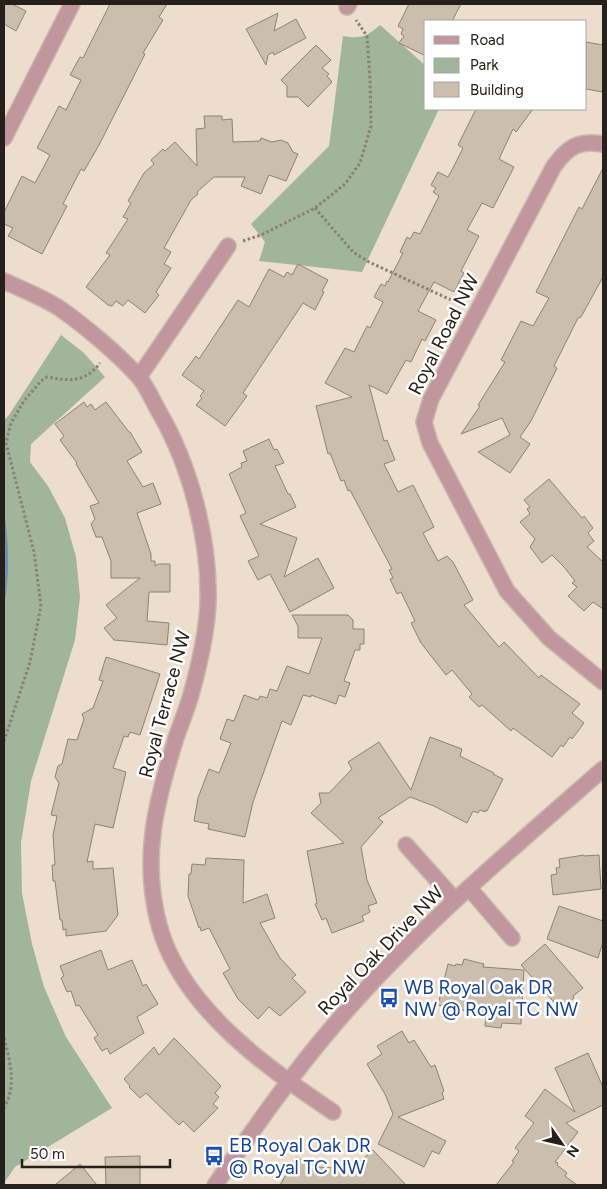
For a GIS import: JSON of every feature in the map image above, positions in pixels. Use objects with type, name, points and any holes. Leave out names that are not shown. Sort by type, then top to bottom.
[{"type":"street","points":[[4,138],[72,4]]},
{"type":"street","name":"Royal Road NW","points":[[603,144],[582,143],[565,151],[554,166],[431,400],[424,422],[426,432],[507,591],[549,638],[603,682]]},
{"type":"street","points":[[139,377],[228,246]]},
{"type":"street","name":"Royal Terrace NW","points":[[4,281],[61,309],[106,346],[139,377],[171,433],[188,479],[199,518],[206,558],[208,601],[204,641],[192,692],[161,791],[152,836],[150,877],[159,926],[175,963],[202,1005],[233,1037],[287,1082],[333,1112]]},
{"type":"street","name":"Royal Oak Drive NW","points":[[215,1185],[287,1082],[335,1024],[394,960],[455,900],[603,769]]},
{"type":"street","points":[[406,845],[455,900]]},
{"type":"street","points":[[469,888],[512,938]]},
{"type":"path","points":[[228,246],[261,235],[315,208],[345,184],[360,163],[371,126],[367,36],[348,6]]},
{"type":"path","points":[[315,208],[353,252],[369,262],[477,312]]},
{"type":"path","points":[[4,741],[30,662],[41,606],[34,552],[6,443],[11,423],[24,401],[41,381],[47,377],[68,381],[82,379],[100,365],[106,346]]},
{"type":"path","points":[[4,1038],[12,1069],[11,1088],[4,1108]]},
{"type":"green space","points":[[380,25],[424,64],[424,110],[439,110],[362,272],[259,261],[265,242],[251,224],[329,146],[343,36],[363,36]]},
{"type":"green space","points":[[61,335],[84,353],[105,377],[31,444],[30,462],[48,486],[65,518],[76,557],[80,597],[75,640],[31,781],[21,843],[22,893],[32,944],[44,987],[66,1037],[112,1108],[15,1167],[4,1183],[4,420]]},
{"type":"water","points":[[4,511],[8,558],[4,606]]},
{"type":"building","points":[[4,4],[12,4],[26,11],[16,31],[4,24]]},
{"type":"building","points":[[110,4],[167,4],[159,17],[163,20],[143,53],[145,54],[99,145],[84,171],[81,169],[63,204],[67,206],[42,254],[8,236],[13,228],[4,224],[4,212],[22,176],[35,183],[50,155],[37,148],[59,106],[66,110],[81,80],[70,75],[80,57],[83,58]]},
{"type":"building","points":[[409,4],[461,4],[453,20],[424,20],[424,55],[399,43],[404,36],[401,34],[403,29],[398,26]]},
{"type":"building","points":[[278,13],[274,31],[296,19],[306,38],[274,55],[273,52],[268,55],[266,65],[246,29]]},
{"type":"building","points":[[587,42],[603,45],[603,92],[587,89]]},
{"type":"building","points":[[316,45],[331,60],[322,68],[329,74],[327,76],[332,82],[308,107],[298,97],[287,97],[287,86],[281,80]]},
{"type":"building","points":[[476,110],[532,110],[516,132],[513,129],[499,159],[514,167],[493,208],[482,203],[467,230],[479,236],[461,271],[464,273],[454,292],[434,282],[418,311],[436,320],[425,341],[422,339],[411,362],[406,360],[387,394],[369,385],[384,441],[387,440],[395,460],[384,464],[398,492],[413,485],[434,527],[423,533],[438,561],[447,556],[453,562],[473,600],[464,605],[499,647],[504,642],[539,678],[541,675],[580,704],[572,713],[584,723],[572,739],[570,737],[563,747],[561,745],[552,757],[513,728],[511,731],[482,705],[479,707],[469,697],[472,694],[452,670],[446,675],[421,643],[411,623],[415,621],[401,592],[397,594],[390,579],[393,578],[389,570],[392,569],[350,490],[348,491],[344,480],[341,481],[330,453],[328,454],[316,406],[352,397],[325,383],[345,348],[354,352],[367,326],[370,328],[383,302],[374,297],[381,284],[385,286],[388,282],[403,253],[400,252],[407,237],[410,239],[414,232],[420,234],[439,196],[433,192],[436,188],[431,185],[438,172],[448,177],[463,148],[458,145]]},
{"type":"building","points":[[204,116],[222,116],[222,120],[232,119],[233,142],[260,141],[261,138],[272,142],[281,140],[288,143],[293,152],[298,154],[286,181],[269,175],[261,194],[241,186],[245,177],[214,177],[191,200],[164,248],[171,252],[164,264],[171,268],[156,292],[159,295],[145,313],[128,300],[123,306],[116,301],[112,306],[108,305],[86,287],[110,255],[106,253],[128,219],[123,217],[131,203],[128,201],[144,173],[154,164],[151,160],[163,149],[165,151],[175,142],[197,166],[196,129],[205,128]]},
{"type":"building","points":[[603,168],[603,277],[581,317],[578,318],[554,366],[557,368],[531,421],[520,437],[530,444],[510,473],[478,452],[510,435],[502,418],[461,434],[480,406],[478,405],[505,362],[501,360],[521,321],[533,326],[549,298],[536,292],[579,207],[582,209]]},
{"type":"building","points":[[298,264],[328,280],[322,291],[324,292],[315,310],[303,303],[243,393],[247,396],[225,426],[196,405],[202,398],[200,396],[204,391],[182,375],[196,356],[199,359],[238,300],[249,307],[269,269],[284,277],[287,272],[292,275]]},
{"type":"building","points":[[84,402],[87,407],[91,404],[95,410],[106,402],[130,432],[142,452],[127,461],[143,487],[153,483],[161,504],[137,513],[151,554],[151,561],[155,561],[155,566],[158,564],[170,564],[170,592],[149,592],[147,621],[169,623],[167,645],[114,640],[104,628],[117,618],[106,605],[140,578],[111,578],[111,561],[102,537],[96,537],[91,524],[95,519],[90,506],[99,503],[77,463],[60,440],[64,436],[55,424]]},
{"type":"building","points":[[269,439],[274,450],[277,449],[284,463],[275,466],[296,507],[260,524],[297,538],[284,577],[318,558],[334,588],[290,612],[270,574],[258,580],[248,561],[259,556],[240,516],[246,513],[229,474],[242,467],[241,463],[247,461],[243,451]]},
{"type":"building","points":[[549,479],[582,518],[584,516],[593,528],[588,533],[594,541],[587,547],[603,562],[603,609],[593,602],[584,611],[568,596],[577,587],[572,583],[575,581],[564,567],[552,555],[542,563],[530,547],[535,539],[520,522],[530,514],[527,509],[530,507],[524,500]]},
{"type":"building","points":[[292,615],[348,615],[353,620],[353,629],[364,629],[364,644],[360,644],[360,650],[355,650],[344,681],[350,683],[345,697],[339,695],[336,704],[311,695],[311,697],[303,695],[291,725],[282,721],[253,802],[245,837],[208,829],[209,824],[194,821],[198,798],[209,769],[219,773],[231,743],[220,739],[227,719],[234,721],[244,695],[258,700],[260,696],[267,698],[270,689],[277,691],[287,666],[309,674],[322,638],[298,638],[298,626]]},
{"type":"building","points":[[106,657],[160,674],[140,735],[130,732],[128,737],[124,736],[113,768],[126,772],[113,828],[95,824],[87,862],[93,861],[93,869],[113,868],[118,915],[106,931],[66,936],[66,929],[63,930],[62,920],[60,920],[55,881],[53,881],[52,865],[55,865],[53,835],[57,816],[51,815],[59,783],[55,777],[58,766],[62,764],[68,739],[77,740],[84,719],[82,714],[93,708],[103,681],[99,680]]},
{"type":"building","points":[[430,737],[462,749],[460,756],[503,779],[487,811],[480,810],[478,813],[473,811],[467,823],[434,806],[410,797],[378,818],[383,822],[361,847],[367,880],[377,903],[368,906],[370,912],[362,916],[364,921],[332,933],[326,918],[322,920],[315,904],[317,903],[307,851],[344,843],[311,813],[321,803],[319,793],[329,793],[352,769],[348,762],[379,742],[411,790]]},
{"type":"building","points":[[599,855],[601,889],[553,895],[551,875],[557,874],[556,868],[560,867],[559,859]]},
{"type":"building","points":[[206,858],[244,860],[243,903],[267,894],[275,918],[260,923],[280,958],[296,975],[292,978],[306,992],[280,1016],[269,1007],[258,1019],[238,999],[223,973],[230,969],[209,928],[201,931],[199,928],[188,896],[189,874],[191,874],[192,864],[205,865]]},
{"type":"building","points":[[559,906],[603,921],[603,942],[598,958],[547,939]]},
{"type":"building","points":[[545,944],[583,988],[561,1010],[521,965]]},
{"type":"building","points":[[101,950],[108,970],[132,960],[143,986],[146,984],[158,1004],[137,1017],[144,1033],[110,1054],[107,1048],[102,1051],[94,1038],[98,1035],[79,1005],[76,1006],[71,991],[67,992],[61,978],[64,976],[60,966]]},
{"type":"building","points":[[464,959],[484,964],[483,967],[524,970],[521,1024],[502,1023],[501,1028],[485,1026],[486,1015],[438,1005],[448,964],[462,965]]},
{"type":"building","points":[[402,1031],[409,1043],[414,1040],[431,1067],[435,1065],[444,1091],[442,1093],[444,1099],[398,1117],[446,1141],[439,1154],[432,1151],[424,1167],[378,1144],[393,1114],[385,1094],[367,1064],[382,1054],[377,1046]]},
{"type":"building","points":[[174,1038],[221,1086],[215,1093],[219,1097],[213,1104],[218,1108],[194,1132],[183,1121],[179,1125],[146,1093],[140,1098],[124,1079],[154,1047],[159,1055]]},
{"type":"building","points":[[588,1053],[603,1087],[603,1105],[566,1123],[578,1132],[555,1162],[567,1173],[565,1176],[577,1185],[496,1185],[514,1162],[512,1161],[519,1151],[515,1148],[534,1123],[525,1116],[545,1089],[575,1112],[555,1068]]},
{"type":"building","points":[[373,1150],[406,1185],[280,1185],[296,1157],[316,1167],[352,1169]]},
{"type":"building","points":[[140,1156],[140,1185],[106,1185],[105,1157]]},
{"type":"building","points":[[80,1164],[97,1185],[55,1185]]},
{"type":"place","name":"WB Royal Oak DR NW @ Royal TC NW","points":[[389,998]]},
{"type":"place","name":"EB Royal Oak DR @ Royal TC NW","points":[[214,1156]]}]
